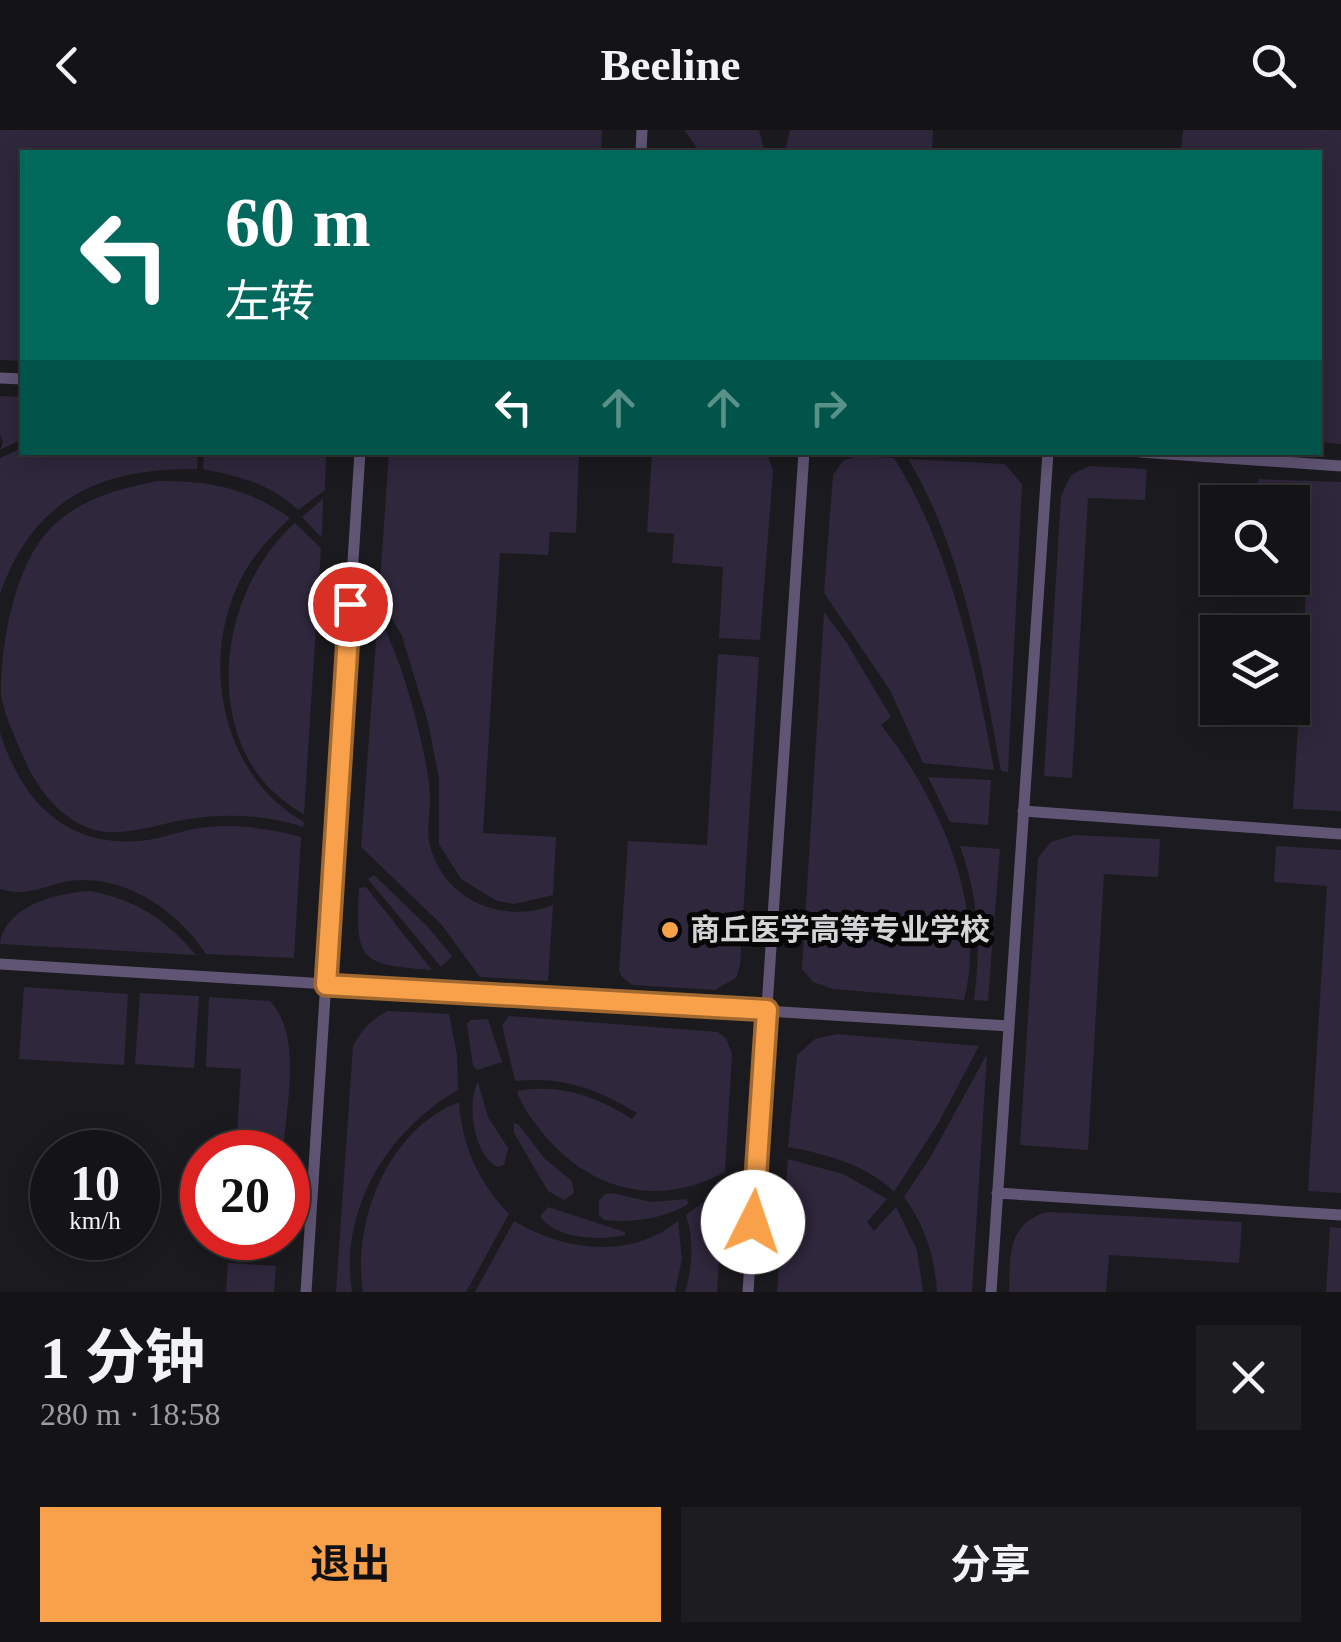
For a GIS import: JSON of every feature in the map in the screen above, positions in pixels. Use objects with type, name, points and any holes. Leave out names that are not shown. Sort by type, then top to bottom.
[{"type":"lane","points":[[306,1292],[360,455]]},
{"type":"lane","points":[[748,1292],[804,455]]},
{"type":"lane","points":[[991,1292],[1048,455]]},
{"type":"lane","points":[[1183,455],[1341,466]]},
{"type":"lane","points":[[1023,811],[1341,834]]},
{"type":"lane","points":[[0,964],[1009,1026]]},
{"type":"lane","points":[[997,1194],[1341,1215]]},
{"type":"shaded area","points":[[0,130],[602,130],[601,150],[20,150],[20,361],[0,360]]},
{"type":"shaded area","points":[[684,130],[759,130],[764,150],[699,150]]},
{"type":"shaded area","points":[[790,130],[933,130],[932,150],[785,150]]},
{"type":"shaded area","points":[[1183,130],[1341,130],[1341,444],[1322,442],[1322,150],[1181,150]]},
{"type":"shaded area","points":[[0,396],[20,397],[20,440],[0,450]]},
{"type":"shaded area","points":[[20,449],[20,455],[198,455],[197,469],[130,475],[75,495],[31,534],[0,594],[0,458]]},
{"type":"shaded area","points":[[204,455],[326,455],[325,490],[298,510],[266,487],[203,469]]},
{"type":"shaded area","points":[[389,455],[579,455],[576,533],[550,532],[548,555],[500,553],[483,833],[556,837],[553,895],[514,904],[497,901],[461,879],[439,844],[439,779],[428,722],[402,636],[379,597]]},
{"type":"shaded area","points":[[652,455],[768,455],[773,471],[760,640],[719,638],[723,567],[672,563],[674,534],[647,532]]},
{"type":"shaded area","points":[[858,456],[894,458],[931,530],[969,650],[994,770],[923,763],[890,690],[824,593],[833,475],[843,461]]},
{"type":"shaded area","points":[[908,459],[1005,464],[1022,484],[1008,772],[1001,771],[978,651],[957,570],[927,494]]},
{"type":"shaded area","points":[[1089,466],[1147,469],[1145,500],[1088,498],[1072,778],[1044,776],[1061,496],[1071,475]]},
{"type":"shaded area","points":[[1258,479],[1341,482],[1341,811],[1293,809],[1298,725],[1310,725],[1310,615],[1305,615],[1306,595],[1310,595],[1310,485],[1258,485]]},
{"type":"shaded area","points":[[157,481],[227,488],[259,499],[290,518],[245,571],[222,638],[220,674],[235,743],[252,774],[275,801],[304,822],[303,827],[259,817],[213,816],[126,831],[92,829],[62,812],[46,796],[13,732],[1,696],[3,655],[11,609],[36,547],[60,520],[85,503]]},
{"type":"shaded area","points":[[323,499],[322,535],[320,536],[302,517]]},
{"type":"shaded area","points":[[295,523],[321,548],[304,814],[270,788],[246,755],[233,716],[229,674],[234,632],[247,591],[267,554]]},
{"type":"shaded area","points":[[824,612],[891,717],[881,725],[921,785],[953,855],[969,928],[970,965],[964,1000],[833,989],[813,982],[802,969]]},
{"type":"shaded area","points":[[378,614],[400,665],[420,736],[429,788],[429,840],[437,865],[462,894],[478,903],[515,912],[553,905],[548,981],[480,977],[441,924],[361,847]]},
{"type":"shaded area","points":[[718,654],[759,657],[740,965],[736,978],[715,990],[632,985],[619,971],[628,841],[707,845]]},
{"type":"shaded area","points":[[0,733],[22,782],[36,801],[72,830],[94,838],[148,840],[201,828],[232,826],[301,837],[294,958],[206,954],[162,908],[123,887],[103,882],[81,880],[23,892],[0,889]]},
{"type":"shaded area","points":[[928,777],[991,780],[988,825],[950,822]]},
{"type":"shaded area","points":[[1074,835],[1160,839],[1158,877],[1104,874],[1088,1150],[1020,1145],[1038,858],[1051,842]]},
{"type":"shaded area","points":[[960,846],[1000,849],[988,1001],[974,1000],[977,922]]},
{"type":"shaded area","points":[[1276,846],[1341,850],[1341,1193],[1308,1191],[1327,886],[1274,882]]},
{"type":"shaded area","points":[[374,875],[452,956],[441,967],[368,879]]},
{"type":"shaded area","points":[[366,887],[432,970],[390,965],[367,954],[361,945],[358,913],[359,888]]},
{"type":"shaded area","points":[[92,891],[150,913],[196,955],[0,944],[12,919],[23,910],[50,898]]},
{"type":"shaded area","points":[[24,987],[128,994],[124,1065],[19,1059]]},
{"type":"shaded area","points":[[140,993],[199,996],[194,1068],[135,1064]]},
{"type":"shaded area","points":[[209,997],[270,1001],[280,1016],[289,1052],[285,1130],[237,1130],[241,1069],[206,1067]]},
{"type":"shaded area","points":[[388,1011],[449,1014],[457,1055],[458,1090],[410,1127],[374,1175],[353,1231],[352,1292],[336,1292],[353,1046],[368,1026]]},
{"type":"shaded area","points":[[509,1016],[718,1032],[726,1038],[732,1054],[725,1172],[674,1190],[649,1191],[625,1188],[580,1168],[541,1131],[517,1091],[563,1090],[591,1098],[632,1119],[637,1113],[579,1086],[515,1081],[502,1025]]},
{"type":"shaded area","points":[[488,1019],[502,1062],[477,1070],[473,1066],[467,1024],[470,1020]]},
{"type":"shaded area","points":[[837,1034],[979,1046],[939,1122],[894,1192],[858,1167],[788,1147],[797,1055],[815,1039]]},
{"type":"shaded area","points":[[987,1054],[972,1292],[937,1292],[928,1242],[904,1197]]},
{"type":"shaded area","points":[[478,1082],[488,1117],[508,1148],[504,1165],[498,1167],[483,1152],[474,1129],[473,1103]]},
{"type":"shaded area","points":[[459,1102],[474,1163],[509,1214],[466,1292],[363,1292],[363,1237],[380,1181],[412,1133]]},
{"type":"shaded area","points":[[514,1123],[545,1159],[572,1181],[574,1193],[564,1200],[548,1191],[514,1133]]},
{"type":"shaded area","points":[[788,1159],[843,1174],[887,1199],[867,1222],[874,1231],[896,1207],[917,1250],[923,1292],[777,1292]]},
{"type":"shaded area","points":[[724,1187],[717,1292],[685,1292],[692,1254],[686,1215]]},
{"type":"shaded area","points":[[605,1194],[651,1202],[687,1199],[688,1204],[648,1219],[604,1220],[599,1215],[599,1201]]},
{"type":"shaded area","points":[[548,1207],[625,1235],[591,1238],[556,1230],[540,1216]]},
{"type":"shaded area","points":[[1048,1212],[1242,1222],[1239,1263],[1109,1255],[1106,1292],[1009,1292],[1011,1254],[1018,1232],[1035,1217]]},
{"type":"shaded area","points":[[514,1221],[554,1239],[597,1247],[639,1242],[678,1221],[682,1259],[675,1292],[475,1292]]},
{"type":"shaded area","points":[[1330,1227],[1341,1228],[1341,1292],[1326,1292]]},
{"type":"shaded area","points":[[228,1263],[276,1266],[274,1292],[226,1292]]},
{"type":"place","name":"商丘医学高等专业学校","points":[[670,930]]},
{"type":"route","points":[[350,604],[326,985],[767,1010],[753,1222]]}]
